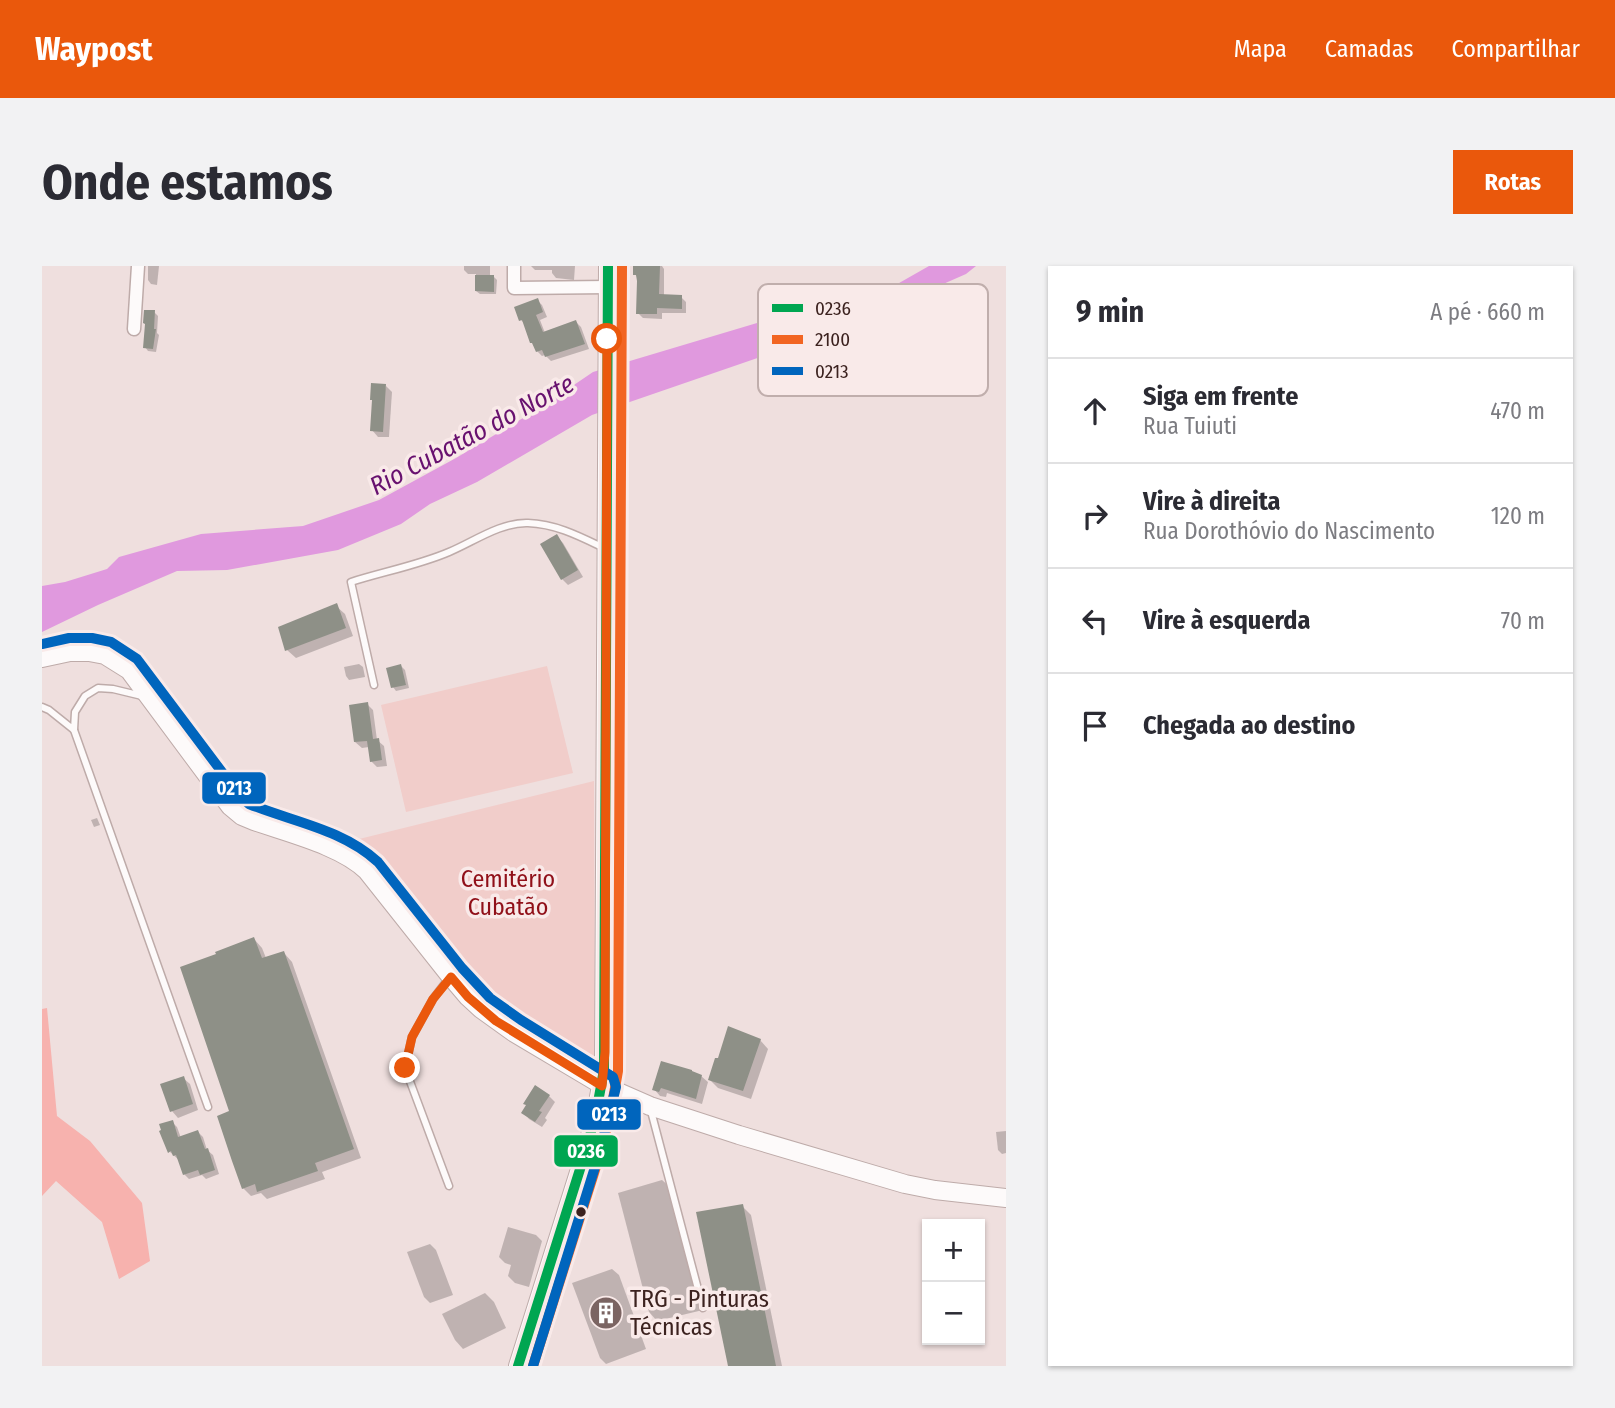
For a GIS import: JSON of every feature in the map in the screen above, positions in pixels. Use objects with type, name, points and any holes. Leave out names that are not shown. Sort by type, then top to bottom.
[{"type":"street","points":[[134,329],[138,266]]},
{"type":"street","points":[[514,266],[514,288],[608,287]]},
{"type":"street","points":[[518,1366],[587,1146],[602,1086],[605,1052],[608,266]]},
{"type":"street","points":[[42,658],[70,652],[104,654],[129,670],[230,806],[242,816],[336,850],[358,862],[468,997],[496,1021],[602,1086],[649,1106],[905,1184],[1006,1198]]},
{"type":"lane","points":[[374,685],[351,582],[446,554],[504,527],[525,523],[548,525],[569,531],[606,549]]},
{"type":"lane","points":[[150,698],[98,688],[85,696],[75,712],[74,730],[208,1107]]},
{"type":"lane","points":[[42,707],[50,710],[74,730]]},
{"type":"lane","points":[[449,1186],[405,1068],[412,1037],[433,999],[451,977]]},
{"type":"lane","points":[[649,1106],[703,1308]]},
{"type":"green space","points":[[547,666],[573,773],[406,812],[381,705]]},
{"type":"green space","name":"Cemitério Cubatão","points":[[594,781],[595,1062],[589,1068],[516,1028],[479,996],[377,865],[357,849],[355,840]]},
{"type":"shaded area","points":[[929,266],[976,266],[966,274],[943,284],[897,284]]},
{"type":"shaded area","points":[[757,323],[758,358],[592,415],[477,482],[430,504],[401,524],[338,550],[227,570],[177,571],[42,632],[42,586],[107,569],[119,557],[201,534],[303,526],[379,500],[543,406],[593,372]]},
{"type":"shaded area","points":[[47,1008],[57,1116],[90,1141],[142,1203],[150,1261],[119,1279],[102,1222],[56,1181],[42,1196],[42,1009]]},
{"type":"building","points":[[633,266],[660,266],[659,294],[682,295],[682,309],[657,308],[657,314],[636,314],[637,281],[636,275],[633,275]]},
{"type":"building","points":[[475,275],[494,275],[494,292],[475,291]]},
{"type":"building","points":[[538,298],[543,312],[536,315],[543,332],[576,320],[585,344],[545,357],[542,350],[536,352],[514,307]]},
{"type":"building","points":[[144,310],[155,310],[153,349],[143,348]]},
{"type":"building","points":[[371,383],[386,384],[383,432],[370,431]]},
{"type":"building","points":[[557,534],[578,570],[561,580],[540,544]]},
{"type":"building","points":[[337,603],[346,628],[285,651],[278,627]]},
{"type":"building","points":[[401,664],[406,685],[391,688],[386,668]]},
{"type":"building","points":[[368,702],[373,739],[379,738],[382,760],[370,762],[367,741],[354,742],[349,705]]},
{"type":"building","points":[[254,937],[262,958],[284,951],[354,1149],[315,1163],[318,1171],[257,1192],[255,1184],[242,1189],[232,1161],[217,1116],[229,1111],[180,967]]},
{"type":"building","points":[[728,1026],[761,1039],[743,1091],[708,1080]]},
{"type":"building","points":[[661,1061],[702,1075],[696,1099],[661,1088],[659,1092],[652,1090]]},
{"type":"building","points":[[184,1076],[193,1104],[170,1112],[160,1084]]},
{"type":"building","points":[[535,1085],[550,1095],[535,1122],[521,1113],[526,1105],[523,1104]]},
{"type":"building","points":[[173,1120],[178,1137],[198,1130],[205,1149],[208,1148],[215,1170],[200,1175],[198,1170],[183,1175],[176,1155],[173,1156],[171,1151],[168,1153],[159,1131],[159,1124]]},
{"type":"building","points":[[743,1204],[776,1366],[728,1366],[696,1212]]},
{"type":"transit line","name":"0236","points":[[518,1366],[587,1147],[604,1070],[608,266]]},
{"type":"transit line","name":"2100","points":[[533,1366],[601,1151],[618,1071],[622,266]]},
{"type":"transit line","name":"0213","points":[[42,644],[69,638],[92,638],[111,642],[137,659],[240,796],[249,804],[316,827],[364,851],[378,862],[462,968],[490,998],[613,1077],[616,1087],[600,1151],[533,1366]]},
{"type":"place","name":"TRG - Pinturas Técnicas","points":[[606,1313]]},
{"type":"route","points":[[405,1068],[412,1037],[433,999],[451,977],[468,997],[496,1021],[602,1086],[605,1052],[607,339]]},
{"type":"water label","name":"Rio Cubatão do Norte","points":[[472,435]]}]
